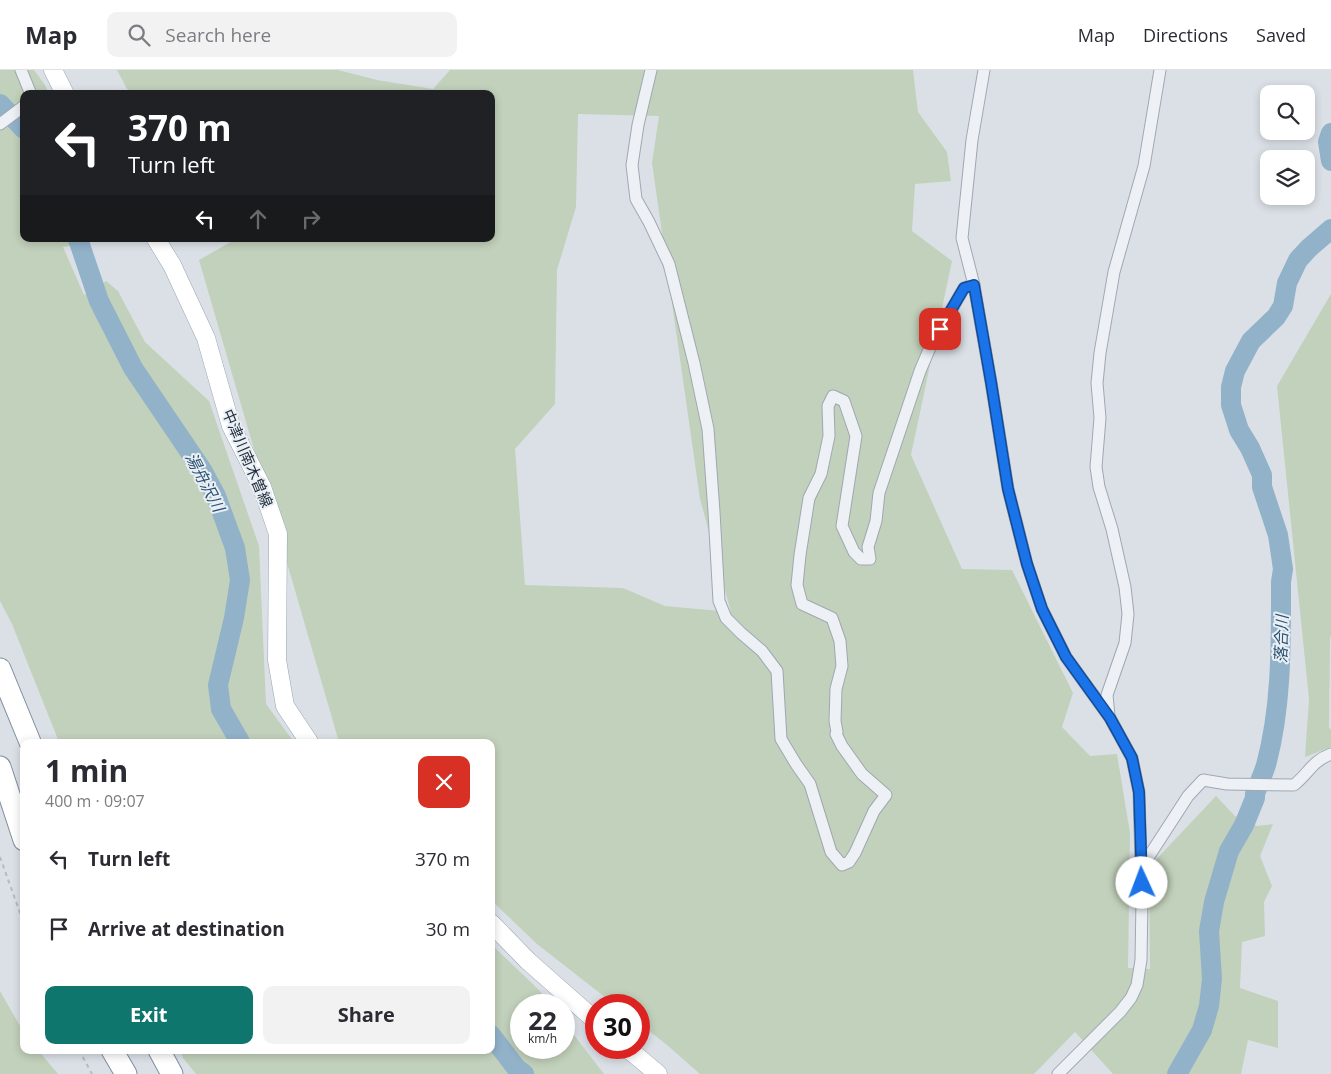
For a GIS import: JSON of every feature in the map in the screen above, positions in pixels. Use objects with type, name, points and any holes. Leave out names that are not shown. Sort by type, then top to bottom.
[{"type":"highway","points":[[0,669],[29,739]]},
{"type":"highway","points":[[0,767],[20,829]]},
{"type":"highway","points":[[114,1054],[126,1074]]},
{"type":"main road","points":[[53,70],[63,90]]},
{"type":"main road","name":"中津川南木曽線","points":[[158,242],[172,265],[206,338],[231,426],[262,487],[278,534],[277,660],[285,706],[307,739]]},
{"type":"main road","points":[[495,927],[528,961],[585,1011]]},
{"type":"main road","points":[[640,1059],[658,1074]]},
{"type":"street","points":[[21,70],[26,78],[29,90]]},
{"type":"street","points":[[651,70],[638,125],[632,165],[636,200],[669,264],[694,363],[708,429],[719,601],[726,618],[762,651],[777,671],[781,739],[810,784],[831,852],[842,865],[849,862],[855,853],[874,811],[886,795],[862,774],[842,746],[836,734],[838,732],[834,721],[836,689],[842,666],[840,641],[832,618],[802,604],[797,585],[808,498],[821,474],[829,436],[828,406],[833,396],[844,401],[856,436],[842,526],[854,552],[861,558],[870,559],[868,547],[876,521],[879,493],[920,371],[932,343],[964,288],[974,285]]},
{"type":"street","points":[[984,70],[972,140],[962,238],[974,285],[1008,489],[1027,564],[1042,609],[1066,657],[1110,718],[1132,758],[1139,792],[1142,900],[1140,960],[1136,985],[1131,998],[1120,1012],[1058,1074]]},
{"type":"street","points":[[1110,718],[1107,695],[1125,643],[1128,614],[1123,577],[1112,529],[1099,487],[1096,467],[1100,418],[1097,383],[1100,353],[1114,272],[1144,166],[1160,70]]},
{"type":"street","points":[[0,124],[20,109]]},
{"type":"street","points":[[1142,867],[1188,796],[1203,780],[1227,784],[1294,785],[1301,780],[1320,758],[1331,754]]},
{"type":"path","points":[[0,857],[20,913]]},
{"type":"path","points":[[81,1054],[92,1074]]},
{"type":"green space","points":[[0,70],[34,70],[47,90],[20,90],[20,242],[90,242],[63,247],[84,295],[106,281],[118,291],[145,342],[209,401],[259,546],[266,704],[292,739],[58,739],[12,624],[0,601]]},
{"type":"green space","points":[[117,70],[338,70],[377,80],[433,89],[450,70],[913,70],[918,112],[947,152],[951,181],[915,184],[912,231],[952,261],[911,455],[962,569],[1012,570],[1073,693],[1062,727],[1090,756],[1117,754],[1130,833],[1128,968],[1150,969],[1149,867],[1216,796],[1235,816],[1257,826],[1273,824],[1260,856],[1272,886],[1264,902],[1265,936],[1242,942],[1240,988],[1278,1001],[1278,1048],[1248,1040],[1241,1074],[1113,1074],[1075,1032],[1034,1074],[700,1074],[650,1032],[650,994],[601,994],[537,944],[495,904],[495,739],[338,739],[199,260],[231,242],[495,242],[495,90],[129,90]],"holes":[[[578,114],[659,116],[652,163],[700,499],[731,612],[665,606],[623,588],[525,585],[515,449],[555,404],[557,270],[576,207]]]},
{"type":"green space","points":[[1331,294],[1331,635],[1329,727],[1331,730],[1331,747],[1305,757],[1309,699],[1277,386]]},
{"type":"green space","points":[[495,948],[542,994],[510,994],[510,1059],[575,1059],[575,1036],[585,1049],[585,1059],[592,1059],[604,1074],[196,1074],[182,1054],[495,1054]]},
{"type":"green space","points":[[0,991],[20,1026],[20,1054],[41,1054],[58,1074],[0,1074]]},
{"type":"waterway","name":"湯舟沢川","points":[[0,104],[20,125]]},
{"type":"waterway","name":"落合川","points":[[1331,133],[1328,142],[1331,161]]},
{"type":"waterway","name":"落合川","points":[[1177,1074],[1202,1030],[1209,1006],[1212,979],[1209,931],[1214,902],[1229,851],[1244,825],[1266,765],[1275,720],[1280,674],[1281,582],[1283,569],[1278,535],[1262,487],[1262,475],[1250,448],[1239,430],[1231,405],[1231,387],[1235,371],[1251,341],[1276,317],[1283,306],[1287,283],[1298,260],[1331,229]]},
{"type":"waterway","name":"湯舟沢川","points":[[79,242],[99,301],[133,368],[202,470],[216,496],[235,548],[240,580],[234,618],[218,685],[221,709],[238,739]]},
{"type":"waterway","name":"湯舟沢川","points":[[495,1040],[517,1069],[524,1074]]},
{"type":"route","points":[[940,329],[964,288],[974,285],[1008,489],[1027,564],[1042,609],[1066,657],[1110,718],[1132,758],[1139,792],[1142,883]]}]
